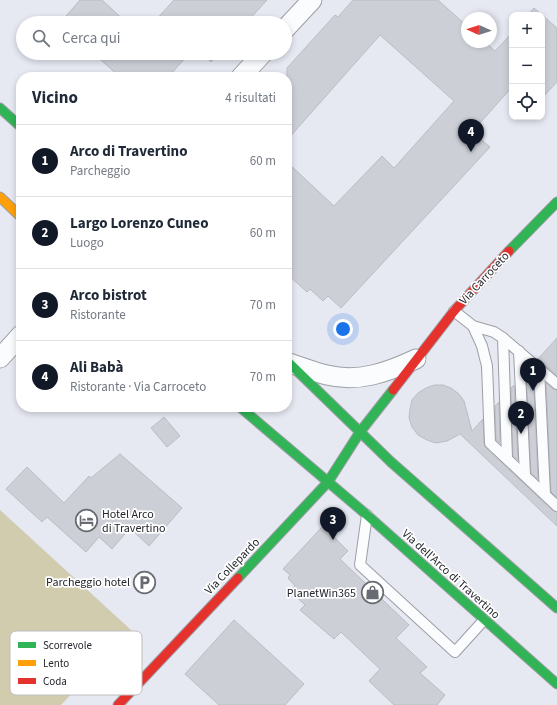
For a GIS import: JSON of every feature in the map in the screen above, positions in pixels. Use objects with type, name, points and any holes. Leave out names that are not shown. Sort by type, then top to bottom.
[{"type":"main road","points":[[0,108],[16,122]]},
{"type":"main road","points":[[0,197],[16,212]]},
{"type":"main road","name":"Via Carroceto","points":[[360,432],[454,311],[557,202]]},
{"type":"main road","points":[[292,366],[397,467],[557,608]]},
{"type":"main road","name":"Via dell'Arco di Travertino","points":[[246,412],[367,515],[557,684]]},
{"type":"main road","points":[[328,482],[360,432]]},
{"type":"main road","name":"Via Collepardo","points":[[142,679],[328,482]]},
{"type":"main road","name":"Via Collepardo","points":[[118,705],[127,695]]},
{"type":"street","points":[[292,21],[312,0]]},
{"type":"street","points":[[245,72],[256,60]]},
{"type":"street","points":[[0,358],[16,340]]},
{"type":"street","name":"Via Carroceto","points":[[292,363],[327,375],[353,378],[381,374],[416,359]]},
{"type":"lane","points":[[454,311],[473,326],[494,332],[504,338],[557,384]]},
{"type":"lane","points":[[473,326],[482,346],[488,377],[490,443],[557,506]]},
{"type":"lane","points":[[504,338],[507,458]]},
{"type":"lane","points":[[519,351],[525,475]]},
{"type":"lane","points":[[539,368],[545,494]]},
{"type":"lane","points":[[367,515],[360,565],[455,652],[484,620]]},
{"type":"shaded area","points":[[0,510],[131,630],[10,631],[10,695],[70,695],[61,705],[0,705]]},
{"type":"building","points":[[80,0],[102,0],[119,16],[66,16]]},
{"type":"building","points":[[174,0],[267,0],[252,16],[159,16]]},
{"type":"building","points":[[353,0],[438,0],[461,21],[461,48],[492,48],[495,51],[509,36],[509,90],[472,132],[490,147],[341,308],[328,296],[323,301],[310,289],[307,292],[292,278],[292,167],[334,206],[382,156],[394,168],[454,101],[380,35],[292,134],[292,72],[287,72],[287,68],[335,15],[338,17]]},
{"type":"building","points":[[534,8],[539,12],[531,12]]},
{"type":"building","points":[[545,18],[557,28],[557,82],[545,95]]},
{"type":"building","points":[[101,60],[184,60],[173,72],[114,72]]},
{"type":"building","points":[[557,338],[557,375],[538,359]]},
{"type":"building","points":[[529,369],[533,372],[538,479],[531,473],[526,371]]},
{"type":"building","points":[[546,383],[553,389],[557,390],[557,497],[551,492]]},
{"type":"building","points":[[434,385],[443,385],[451,388],[459,394],[464,401],[472,431],[483,419],[485,447],[553,511],[557,512],[557,526],[460,434],[447,441],[436,443],[418,435],[412,427],[409,418],[412,400],[418,393]]},
{"type":"building","points":[[514,385],[518,460],[513,456],[511,388]]},
{"type":"building","points":[[499,402],[500,443],[496,440],[495,406]]},
{"type":"building","points":[[164,417],[180,436],[167,447],[151,428]]},
{"type":"building","points":[[120,454],[182,508],[149,546],[130,528],[112,549],[99,537],[86,552],[47,517],[42,522],[6,489],[27,467],[64,503],[89,476],[91,478]]},
{"type":"building","points":[[323,526],[348,551],[340,559],[409,625],[396,638],[427,667],[420,673],[445,695],[437,705],[394,705],[369,681],[380,669],[341,632],[334,639],[300,610],[305,605],[290,591],[295,586],[288,578],[290,575],[283,569]]},
{"type":"building","points":[[234,620],[304,684],[285,705],[219,705],[185,674]]},
{"type":"traffic: fast","points":[[0,108],[16,122]]},
{"type":"traffic: fast","points":[[509,251],[557,202]]},
{"type":"traffic: fast","points":[[292,366],[391,462],[557,608]]},
{"type":"traffic: fast","points":[[238,578],[328,482],[360,432],[393,390]]},
{"type":"traffic: fast","points":[[246,412],[367,515],[557,684]]},
{"type":"traffic: slow","points":[[0,197],[16,212]]},
{"type":"traffic: jam","points":[[393,390],[454,311],[509,251]]},
{"type":"traffic: jam","points":[[142,680],[238,578]]},
{"type":"traffic: jam","points":[[118,705],[127,695]]},
{"type":"place","name":"Ali Babà","points":[[471,152]]},
{"type":"place","name":"Arco di Travertino","points":[[533,391]]},
{"type":"place","name":"Largo Lorenzo Cuneo","points":[[521,434]]},
{"type":"place","name":"Hotel Arco di Travertino","points":[[86,521]]},
{"type":"place","name":"Arco bistrot","points":[[333,540]]},
{"type":"place","name":"Parcheggio hotel","points":[[145,582]]},
{"type":"place","name":"PlanetWin365","points":[[372,593]]}]
